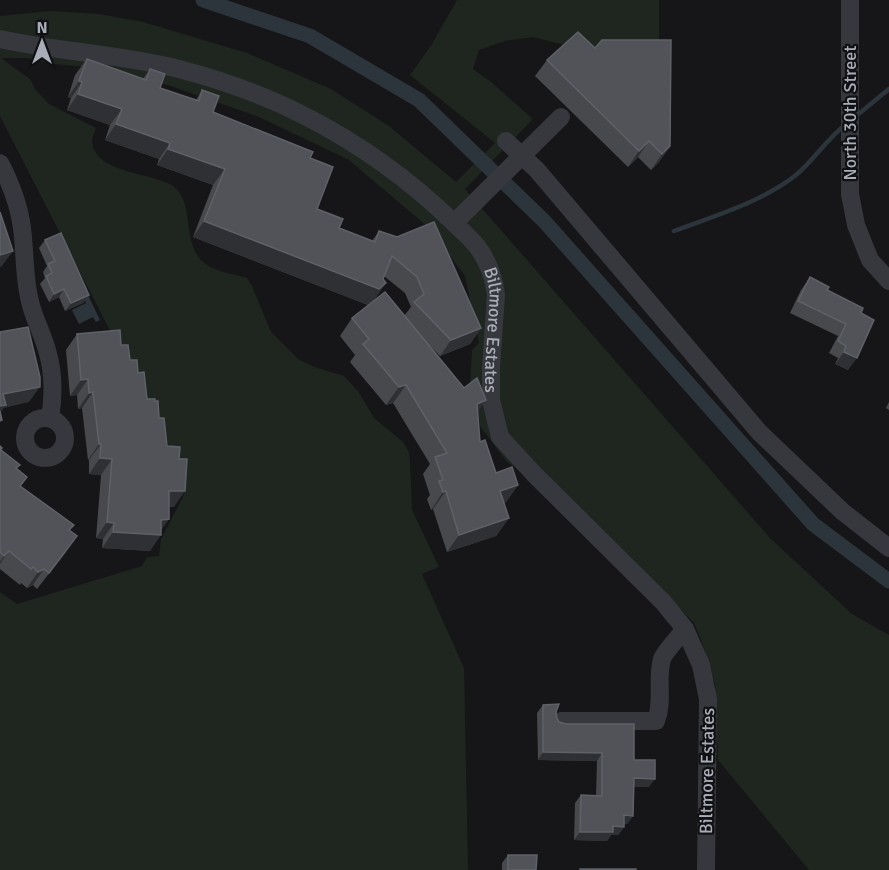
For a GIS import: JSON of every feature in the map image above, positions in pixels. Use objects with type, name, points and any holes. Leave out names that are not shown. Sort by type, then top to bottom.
[{"type":"street","name":"North 30th Street","points":[[850,0],[850,194],[856,225],[870,260],[889,281]]},
{"type":"street","name":"Biltmore Estates","points":[[0,39],[43,48],[127,57],[154,63],[207,77],[303,115],[357,146],[418,191],[480,250],[495,284],[491,400],[500,437],[534,474],[663,602],[685,629],[701,665],[708,692],[706,870]]},
{"type":"street","points":[[454,223],[561,117]]},
{"type":"street","points":[[506,141],[518,158],[537,170],[759,432],[843,512],[889,548]]},
{"type":"street","points":[[0,163],[11,183],[18,207],[29,301],[47,349],[52,374],[54,394],[50,418]]},
{"type":"street","points":[[561,720],[656,720],[660,712],[660,667],[663,656],[685,629]]},
{"type":"shaded area","points":[[457,0],[659,0],[659,55],[568,46],[533,37],[505,41],[479,50],[473,69],[533,119],[465,189],[770,538],[852,614],[889,635],[889,870],[809,870],[718,760],[715,684],[694,623],[591,519],[507,462],[480,426],[470,388],[472,350],[479,343],[465,276],[429,228],[349,160],[259,117],[168,85],[78,66],[53,64],[27,58],[1,58],[31,80],[35,89],[49,104],[96,128],[92,141],[95,152],[103,160],[126,171],[164,181],[173,186],[184,203],[190,236],[198,257],[211,267],[247,278],[271,332],[298,359],[314,367],[344,376],[358,391],[374,418],[403,442],[409,452],[412,510],[439,567],[422,574],[464,668],[468,870],[0,870],[0,592],[17,604],[142,566],[147,557],[159,556],[161,539],[184,495],[184,475],[0,116],[0,16],[51,11],[99,14],[143,22],[247,53],[331,89],[389,126],[456,182],[495,143],[410,75],[432,44]]},
{"type":"shaded area","points":[[79,276],[100,320],[96,322],[93,317],[79,324],[72,310],[86,303],[75,278]]},
{"type":"building","points":[[578,32],[595,48],[602,40],[671,40],[670,146],[662,154],[649,141],[639,151],[547,60]]},
{"type":"building","points":[[87,59],[146,80],[150,69],[165,74],[160,88],[199,101],[202,90],[219,96],[213,112],[313,152],[310,158],[333,167],[317,209],[343,219],[339,228],[375,242],[379,231],[397,237],[434,222],[481,328],[451,340],[414,302],[424,294],[417,277],[392,256],[383,279],[386,283],[379,289],[204,221],[225,169],[168,149],[170,143],[116,124],[122,109],[78,94],[82,82],[79,81]]},
{"type":"building","points":[[0,212],[13,251],[0,255]]},
{"type":"building","points":[[61,233],[89,295],[71,303],[64,289],[54,294],[46,276],[52,273],[48,264],[55,261],[45,240]]},
{"type":"building","points":[[810,277],[829,287],[827,290],[863,308],[861,313],[874,320],[857,358],[844,352],[846,346],[838,341],[846,324],[798,301]]},
{"type":"building","points":[[385,292],[464,388],[477,378],[486,400],[477,404],[480,442],[485,440],[496,473],[512,467],[518,485],[500,491],[509,518],[459,535],[446,491],[443,492],[439,481],[443,480],[435,457],[447,453],[406,385],[399,387],[363,344],[369,339],[352,318]]},
{"type":"building","points":[[28,327],[40,377],[40,387],[3,394],[6,405],[0,406],[0,332]]},
{"type":"building","points":[[120,330],[121,345],[128,345],[130,360],[137,360],[138,373],[144,372],[147,399],[158,401],[159,418],[164,418],[167,446],[180,447],[179,459],[187,459],[185,491],[169,491],[169,519],[161,520],[161,535],[113,532],[114,523],[107,522],[112,459],[100,458],[101,444],[99,444],[93,392],[89,393],[88,379],[81,380],[77,334]]},
{"type":"building","points":[[0,446],[1,450],[20,465],[16,468],[27,477],[20,486],[74,525],[69,530],[77,536],[49,573],[44,569],[38,572],[33,567],[31,569],[9,551],[4,556],[0,552]]},
{"type":"building","points":[[559,704],[556,712],[557,718],[559,722],[566,724],[634,724],[634,760],[655,760],[655,779],[634,778],[633,816],[624,815],[624,827],[613,826],[613,832],[580,832],[581,795],[602,796],[602,753],[543,752],[543,705]]},
{"type":"building","points":[[508,855],[537,855],[536,870],[508,870]]},
{"type":"building","points":[[636,869],[636,870],[580,870]]},
{"type":"waterway","points":[[203,0],[310,36],[419,100],[545,222],[813,524],[889,581]]},
{"type":"waterway","points":[[856,116],[889,89]]},
{"type":"waterway","points":[[674,231],[737,208],[783,185],[796,175],[845,125]]}]
